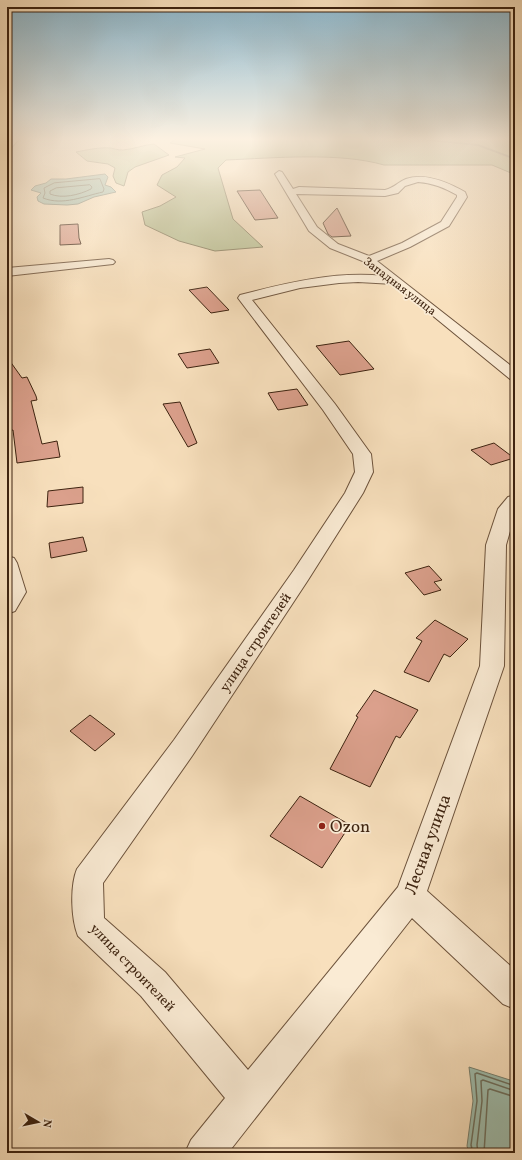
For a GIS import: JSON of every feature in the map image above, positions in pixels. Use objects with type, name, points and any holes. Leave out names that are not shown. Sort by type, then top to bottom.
[{"type":"street","name":"Западная улица","points":[[291,193],[312,229],[334,246],[369,260],[515,376]]},
{"type":"street","points":[[369,260],[406,245],[445,224],[462,197],[460,193]]},
{"type":"street","points":[[7,272],[109,262]]},
{"type":"street","name":"улица строителей","points":[[248,1098],[153,984],[89,925],[88,879],[183,748],[292,588],[354,493],[364,472],[362,454],[329,407],[244,298],[314,283],[353,278],[381,278],[396,281]]},
{"type":"street","name":"Лесная улица","points":[[204,1153],[410,896],[492,666],[496,545],[507,509],[515,501]]},
{"type":"street","points":[[7,563],[11,599]]},
{"type":"street","points":[[410,896],[515,992]]},
{"type":"green space","points":[[170,193],[225,193],[233,219],[263,247],[215,251],[179,241],[145,225],[142,212],[160,206],[176,197]]},
{"type":"water","points":[[41,193],[111,193],[94,197],[78,204],[67,205],[44,204],[38,201],[37,197]]},
{"type":"water","points":[[469,1067],[513,1081],[515,1087],[515,1153],[469,1153],[467,1146],[473,1101]]},
{"type":"building","points":[[238,193],[262,193],[278,218],[255,220]]},
{"type":"building","points":[[337,208],[351,236],[332,237],[328,234],[323,223]]},
{"type":"building","points":[[78,224],[81,244],[60,245],[60,225]]},
{"type":"building","points":[[207,287],[229,310],[211,313],[189,290]]},
{"type":"building","points":[[349,341],[374,369],[340,375],[316,346]]},
{"type":"building","points":[[210,349],[219,363],[187,368],[178,354]]},
{"type":"building","points":[[7,357],[22,378],[27,377],[36,396],[37,400],[31,401],[42,444],[57,441],[60,457],[17,463],[13,430],[7,431]]},
{"type":"building","points":[[297,389],[308,405],[278,410],[268,393]]},
{"type":"building","points":[[180,402],[197,443],[188,447],[163,404]]},
{"type":"building","points":[[494,443],[514,458],[491,465],[471,450]]},
{"type":"building","points":[[83,487],[83,503],[47,507],[48,491]]},
{"type":"building","points":[[83,537],[87,551],[51,558],[49,543]]},
{"type":"building","points":[[429,566],[442,580],[434,582],[441,590],[424,595],[405,573]]},
{"type":"building","points":[[435,620],[468,639],[450,657],[444,654],[429,682],[404,672],[422,641],[416,638]]},
{"type":"building","points":[[374,690],[418,710],[400,738],[396,736],[370,787],[330,769],[358,717],[356,716]]},
{"type":"building","points":[[90,715],[115,734],[95,751],[70,731]]},
{"type":"building","points":[[300,796],[350,825],[322,868],[270,836]]},
{"type":"place","name":"Ozon","points":[[322,826]]}]
